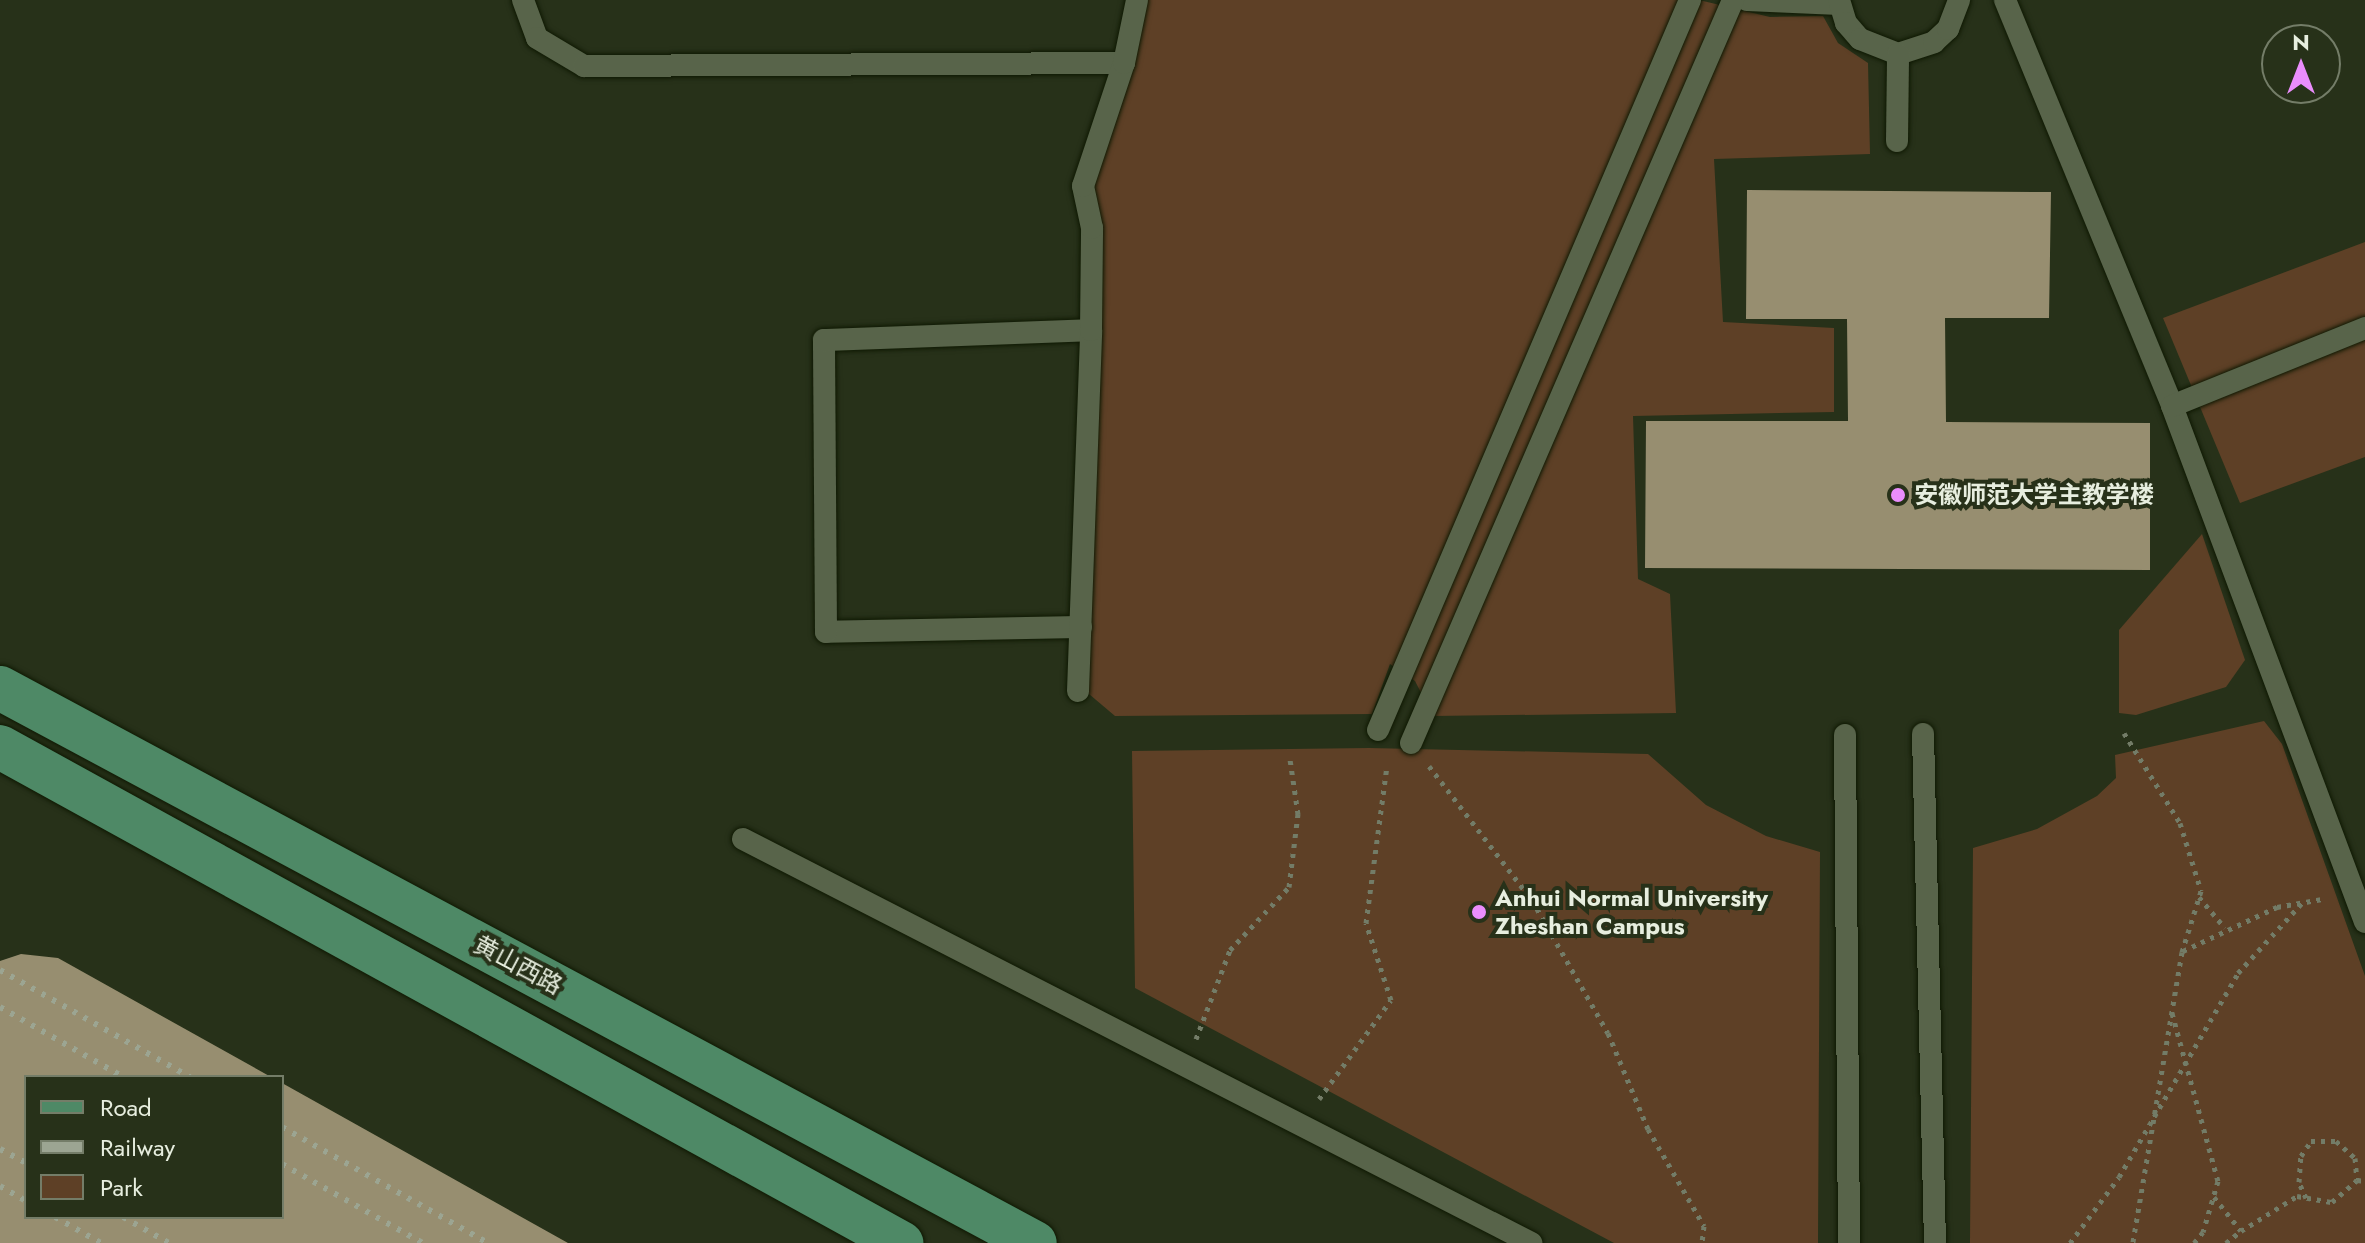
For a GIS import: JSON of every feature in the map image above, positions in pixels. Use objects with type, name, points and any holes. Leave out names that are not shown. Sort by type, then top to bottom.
[{"type":"main road","name":"黄山西路","points":[[0,688],[1035,1243]]},
{"type":"main road","points":[[0,747],[901,1243]]},
{"type":"lane","points":[[523,0],[537,38],[584,66],[1124,63]]},
{"type":"lane","points":[[1078,691],[1091,330],[1092,228],[1083,186],[1124,63],[1137,0]]},
{"type":"lane","points":[[1378,730],[1690,0]]},
{"type":"lane","points":[[1411,743],[1733,0]]},
{"type":"lane","points":[[1747,0],[1839,2],[1860,39],[1898,54],[1934,42],[1948,29],[1959,0]]},
{"type":"lane","points":[[2005,0],[2172,406],[2365,922]]},
{"type":"lane","points":[[1897,141],[1898,54]]},
{"type":"lane","points":[[2172,406],[2365,328]]},
{"type":"lane","points":[[1081,627],[826,632],[824,340],[1091,330]]},
{"type":"lane","points":[[1923,734],[1935,1243]]},
{"type":"lane","points":[[1845,735],[1849,1243]]},
{"type":"lane","points":[[743,839],[1531,1243]]},
{"type":"path","points":[[1300,1126],[1391,1000],[1366,923],[1388,769],[1378,730]]},
{"type":"path","points":[[2124,733],[2180,823],[2199,897],[2225,928]]},
{"type":"path","points":[[1411,743],[1532,900],[1608,1033],[1648,1129],[1704,1226],[1702,1243]]},
{"type":"path","points":[[1186,1067],[1230,950],[1289,887],[1298,814],[1290,759]]},
{"type":"path","points":[[2182,952],[2225,928],[2277,907],[2354,893]]},
{"type":"path","points":[[2133,1243],[2182,952],[2199,897]]},
{"type":"path","points":[[2070,1243],[2188,1064],[2238,973],[2302,903]]},
{"type":"path","points":[[2172,1012],[2218,1181],[2203,1232],[2194,1243]]},
{"type":"path","points":[[2306,1198],[2299,1182],[2301,1156],[2311,1141],[2336,1141],[2355,1158],[2357,1180]]},
{"type":"path","points":[[2226,1243],[2297,1196],[2332,1202],[2357,1180],[2365,1181]]},
{"type":"path","points":[[2213,1196],[2241,1231]]},
{"type":"green space","points":[[1137,0],[1699,0],[1770,17],[1823,16],[1838,43],[1868,63],[1870,154],[1714,159],[1723,322],[1834,328],[1834,412],[1633,416],[1638,579],[1670,594],[1676,713],[1433,716],[1415,681],[1390,664],[1372,714],[1115,716],[1089,694],[1092,228],[1083,186]]},
{"type":"green space","points":[[2365,242],[2365,457],[2240,503],[2163,318]]},
{"type":"green space","points":[[2202,534],[2245,660],[2226,687],[2136,715],[2119,713],[2119,630]]},
{"type":"green space","points":[[2264,721],[2282,744],[2365,976],[2365,1243],[1970,1243],[1973,848],[2037,829],[2097,796],[2116,778],[2115,755]]},
{"type":"green space","points":[[1369,748],[1648,754],[1706,805],[1766,836],[1820,852],[1818,1243],[1614,1243],[1135,988],[1132,751]]},
{"type":"building","name":"安徽师范大学主教学楼","points":[[1747,190],[2051,192],[2049,318],[1945,318],[1946,422],[2150,423],[2150,570],[1645,568],[1646,421],[1848,421],[1847,319],[1746,319]]},
{"type":"building","points":[[21,954],[58,958],[267,1075],[24,1075],[24,1219],[284,1219],[284,1084],[568,1243],[0,1243],[0,961]]},
{"type":"railway","points":[[0,970],[186,1075]]},
{"type":"railway","points":[[0,1007],[119,1075]]},
{"type":"railway","points":[[284,1128],[488,1243]]},
{"type":"railway","points":[[0,1149],[24,1162]]},
{"type":"railway","points":[[284,1165],[423,1243]]},
{"type":"railway","points":[[0,1186],[24,1200]]},
{"type":"railway","points":[[59,1219],[101,1243]]},
{"type":"railway","points":[[127,1219],[169,1243]]},
{"type":"place","name":"安徽师范大学主教学楼","points":[[1898,495]]},
{"type":"place","name":"Anhui Normal University Zheshan Campus","points":[[1479,912]]}]
